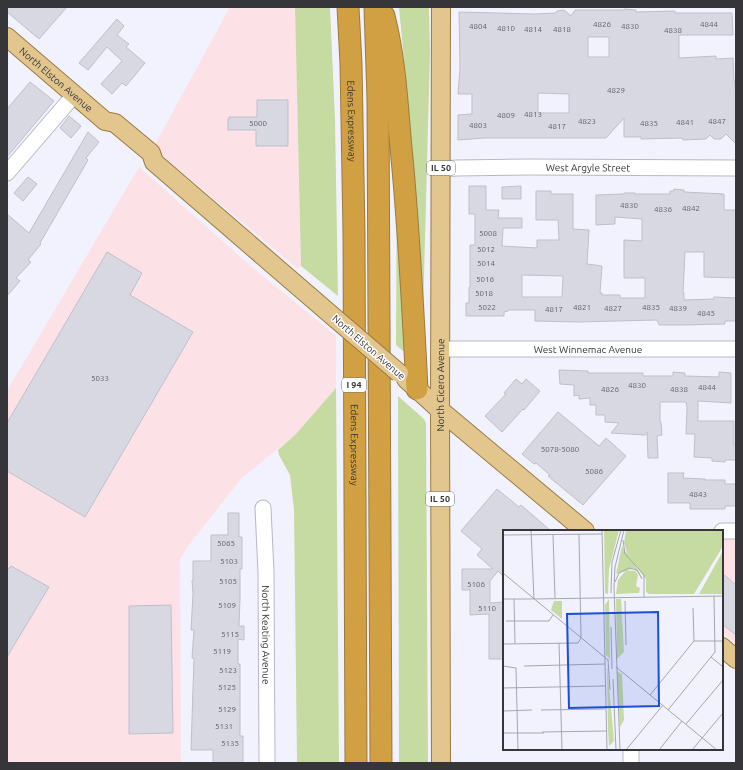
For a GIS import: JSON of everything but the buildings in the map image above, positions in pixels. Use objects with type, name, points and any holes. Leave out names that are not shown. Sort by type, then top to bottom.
[{"type":"highway","name":"Edens Expressway","points":[[348,7],[351,64],[354,234],[356,763]]},
{"type":"highway","name":"I 94","points":[[375,7],[378,100],[381,763]]},
{"type":"highway","points":[[382,7],[391,41],[397,97],[407,210],[417,389]]},
{"type":"main road","name":"North Cicero Avenue","points":[[441,7],[441,763]]},
{"type":"main road","name":"North Elston Avenue","points":[[7,37],[105,121],[115,123],[151,153],[154,162],[440,410],[584,530]]},
{"type":"main road","points":[[723,648],[736,659]]},
{"type":"street","points":[[7,174],[75,94]]},
{"type":"street","name":"West Argyle Street","points":[[441,169],[736,168]]},
{"type":"street","name":"West Winnemac Avenue","points":[[440,349],[736,349]]},
{"type":"street","name":"North Keating Avenue","points":[[264,508],[266,572],[267,763]]},
{"type":"street","points":[[723,531],[736,531]]},
{"type":"street","points":[[631,750],[632,763]]},
{"type":"shaded area","points":[[230,7],[295,7],[301,266],[298,269],[153,148]]},
{"type":"shaded area","points":[[139,167],[245,261],[336,336],[336,388],[296,434],[241,479],[189,545],[180,559],[181,763],[7,763],[7,391]]},
{"type":"shaded area","points":[[736,534],[736,644],[723,633],[723,535]]},
{"type":"green space","points":[[295,7],[330,7],[335,119],[338,296],[301,266]]},
{"type":"green space","points":[[399,7],[429,7],[430,53],[422,352],[408,129],[409,114]]},
{"type":"green space","points":[[397,150],[405,351],[396,345]]},
{"type":"green space","points":[[336,388],[339,763],[297,763],[294,510],[290,475],[279,455],[278,450],[296,434]]},
{"type":"green space","points":[[398,396],[424,419],[426,423],[428,763],[399,763]]}]
